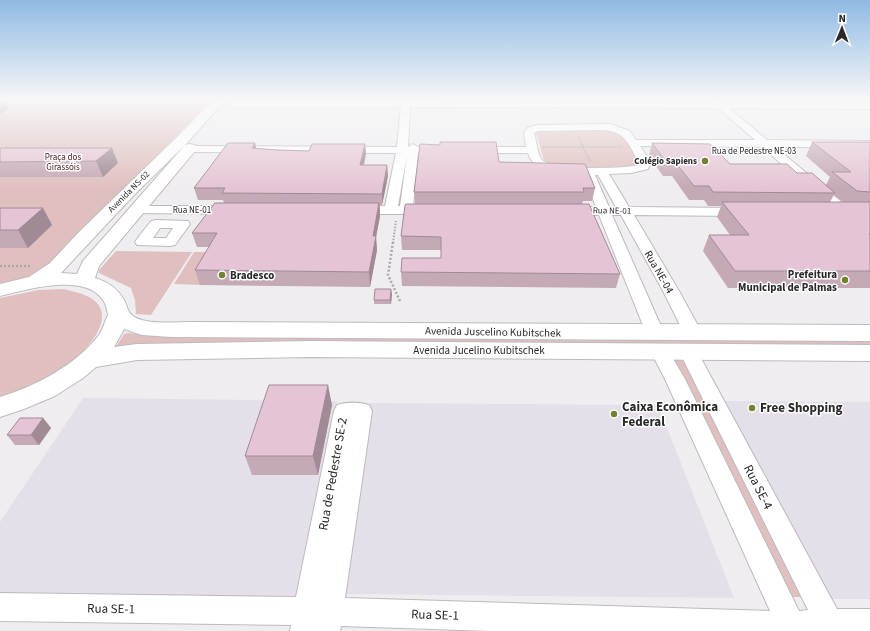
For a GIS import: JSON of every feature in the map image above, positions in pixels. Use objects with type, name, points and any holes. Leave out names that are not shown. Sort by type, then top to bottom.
[{"type":"main road","name":"Avenida NS-02","points":[[36,274],[57,268],[85,236],[194,129]]},
{"type":"main road","name":"Avenida NS-02","points":[[84,281],[90,265],[193,146],[206,129]]},
{"type":"main road","points":[[0,290],[36,274],[58,279],[84,281],[98,286],[109,294],[119,315],[109,337],[88,360],[72,373],[47,388],[11,404],[0,407]]},
{"type":"main road","name":"Avenida Juscelino Kubitschek","points":[[119,315],[123,320],[133,326],[151,329],[657,342]]},
{"type":"main road","points":[[690,342],[737,332],[870,333]]},
{"type":"main road","name":"Avenida Jucelino Kubitschek","points":[[88,360],[138,352],[657,342],[690,342],[870,353]]},
{"type":"street","points":[[398,210],[409,144],[408,129]]},
{"type":"street","points":[[533,129],[529,133],[536,160],[540,164],[547,167],[560,170],[631,170],[644,166],[646,162],[626,133],[620,129]]},
{"type":"street","points":[[744,129],[764,147],[827,212],[851,212],[764,147]]},
{"type":"street","points":[[193,146],[409,144],[452,147]]},
{"type":"street","name":"Rua de Pedestre NE-03","points":[[764,147],[870,144]]},
{"type":"street","name":"Rua de Pedestre NE-03","points":[[635,146],[764,147],[870,151]]},
{"type":"street","points":[[467,147],[533,147]]},
{"type":"street","points":[[594,170],[605,211],[657,342],[793,628]]},
{"type":"street","name":"Rua NE-04","points":[[594,170],[624,212],[671,291],[690,342]]},
{"type":"street","name":"Rua NE-01","points":[[137,210],[247,210]]},
{"type":"street","points":[[343,210],[437,210]]},
{"type":"street","name":"Rua NE-01","points":[[554,211],[754,212]]},
{"type":"street","name":"Rua SE-4","points":[[690,342],[830,627]]},
{"type":"street","name":"Rua de Pedestre SE-2","points":[[316,622],[353,412]]},
{"type":"street","name":"Rua SE-1","points":[[0,607],[316,622],[793,628],[830,627],[870,623]]},
{"type":"path","points":[[575,129],[594,170]]},
{"type":"path","points":[[533,147],[635,146]]},
{"type":"path","points":[[398,210],[388,275],[400,301]]},
{"type":"path","points":[[0,266],[36,274]]},
{"type":"shaded area","points":[[83,398],[337,401],[298,598],[0,594],[0,522]]},
{"type":"shaded area","points":[[724,401],[870,402],[870,599],[828,599]]},
{"type":"shaded area","points":[[370,403],[658,405],[734,598],[345,594]]},
{"type":"green space","name":"Praça dos Girassóis","points":[[0,129],[182,129],[52,264],[33,275],[0,285]]},
{"type":"green space","points":[[541,130],[609,130],[621,133],[641,163],[631,167],[557,167],[544,161],[536,133]]},
{"type":"green space","points":[[116,251],[192,252],[151,315],[136,314],[135,300],[131,288],[99,273],[99,270]]},
{"type":"green space","points":[[194,252],[218,252],[200,285],[174,284]]},
{"type":"green space","points":[[63,289],[86,295],[97,303],[102,313],[101,323],[97,333],[90,344],[62,369],[48,378],[21,390],[0,397],[0,298],[38,290]]},
{"type":"green space","points":[[128,333],[154,336],[870,341],[870,349],[115,348],[124,334]]},
{"type":"green space","points":[[672,360],[691,360],[810,597],[782,597]]},
{"type":"building","points":[[440,142],[496,142],[499,162],[585,164],[595,188],[583,188],[584,192],[414,192],[420,144],[440,145]]},
{"type":"building","points":[[812,142],[870,142],[870,192],[857,191],[832,172],[851,172]]},
{"type":"building","points":[[228,143],[255,143],[252,148],[309,151],[312,144],[365,144],[360,165],[387,165],[382,194],[222,193],[225,188],[194,188]]},
{"type":"building","points":[[652,143],[710,144],[730,164],[787,164],[797,173],[812,173],[835,193],[713,192],[709,186],[694,186],[676,163],[667,163]]},
{"type":"building","points":[[112,148],[96,161],[0,162],[0,149]]},
{"type":"building","points":[[722,202],[870,202],[870,271],[735,271],[709,235],[749,235]]},
{"type":"building","points":[[215,203],[379,203],[373,236],[376,236],[369,272],[195,270],[217,233],[192,233]]},
{"type":"building","points":[[406,204],[589,204],[620,274],[401,272],[402,258],[441,258],[441,237],[401,236]]},
{"type":"building","points":[[0,208],[43,208],[18,230],[0,230]]},
{"type":"building","points":[[375,289],[391,289],[390,300],[374,300]]},
{"type":"building","points":[[269,385],[328,385],[313,456],[245,456]]},
{"type":"building","points":[[20,418],[43,418],[31,435],[7,435]]},
{"type":"place","name":"Colégio Sapiens","points":[[705,161]]},
{"type":"place","name":"Bradesco","points":[[222,275]]},
{"type":"place","name":"Prefeitura Municipal de Palmas","points":[[845,280]]},
{"type":"place","name":"Free Shopping","points":[[752,408]]},
{"type":"place","name":"Caixa Econômica Federal","points":[[614,414]]}]
